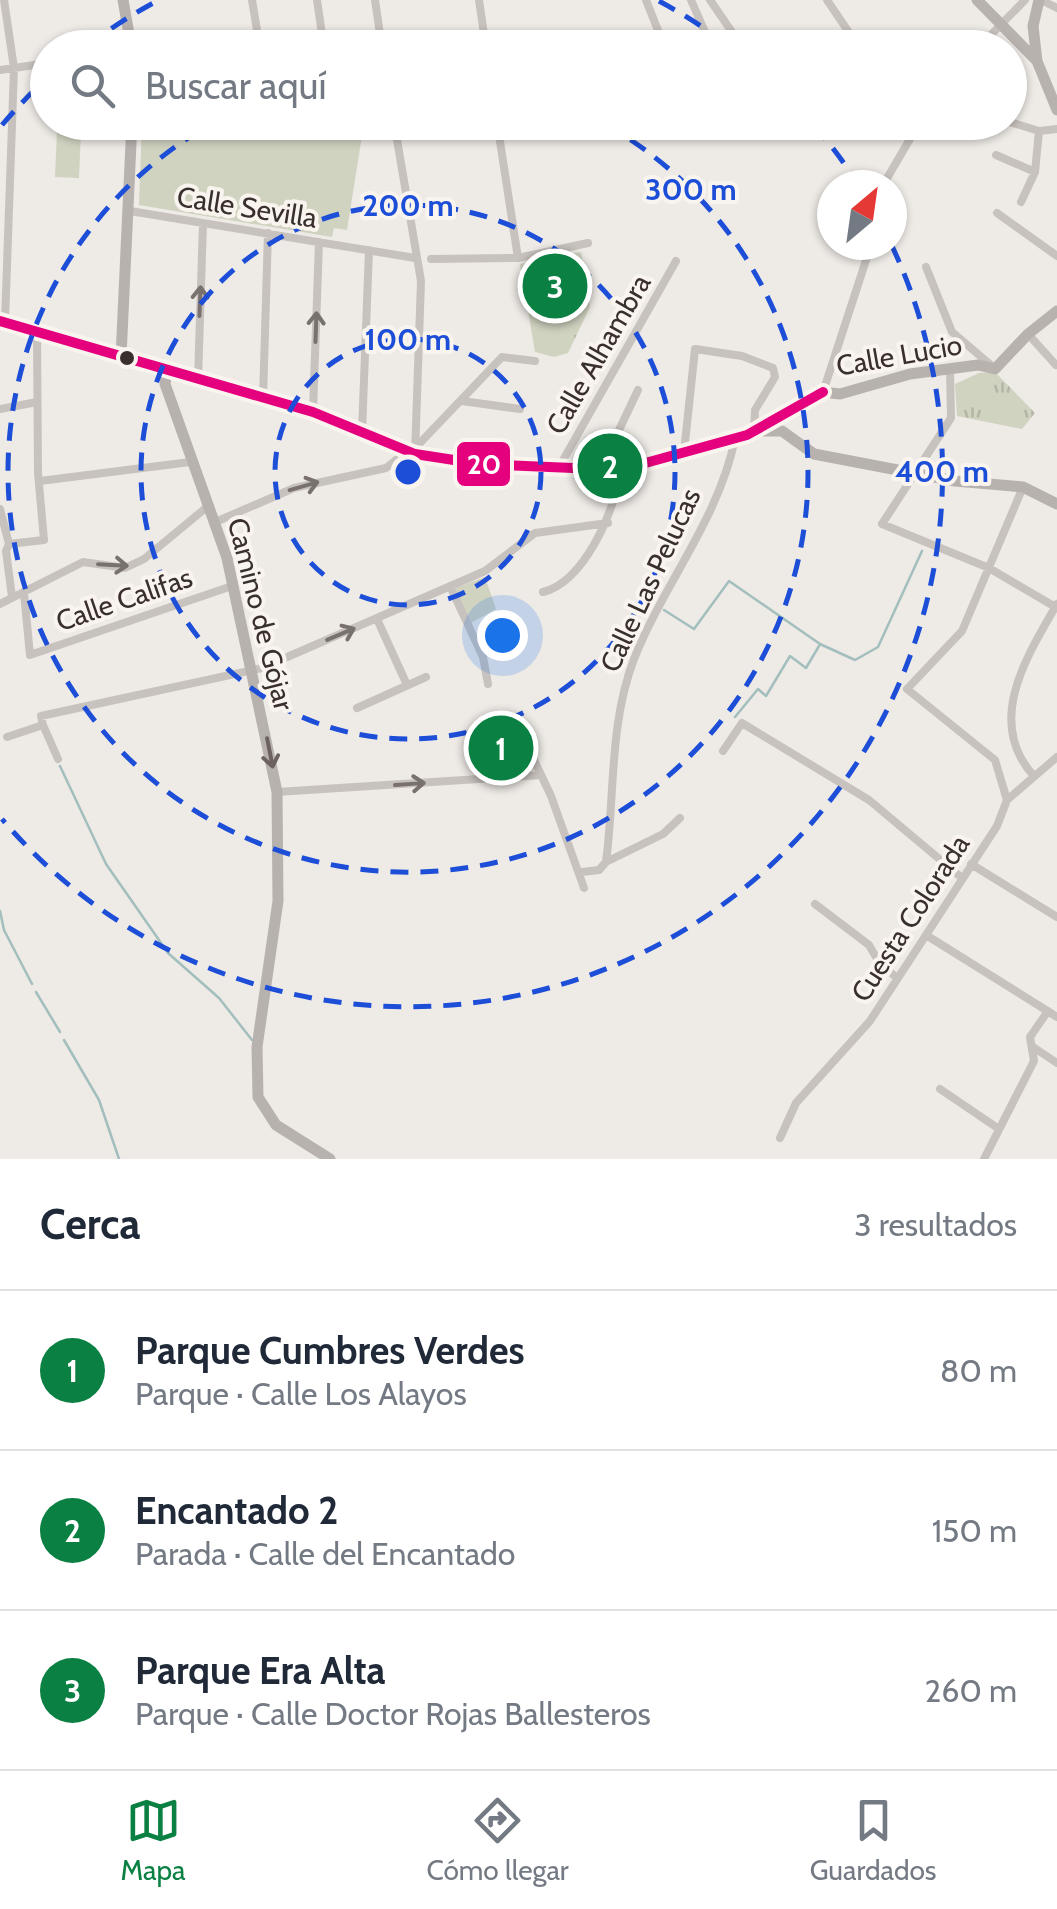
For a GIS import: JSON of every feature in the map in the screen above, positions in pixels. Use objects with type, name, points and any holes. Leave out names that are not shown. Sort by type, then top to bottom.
[{"type":"street","points":[[4,0],[14,68],[2,322],[313,412],[413,450],[558,469],[620,470],[754,432],[823,392],[865,260]]},
{"type":"street","points":[[123,0],[128,30]]},
{"type":"street","points":[[252,0],[257,30]]},
{"type":"street","points":[[317,0],[321,30]]},
{"type":"street","points":[[375,0],[379,30]]},
{"type":"street","points":[[478,0],[483,30]]},
{"type":"street","points":[[646,0],[658,30]]},
{"type":"street","points":[[692,0],[704,30]]},
{"type":"street","points":[[710,0],[731,30]]},
{"type":"street","points":[[827,0],[847,30]]},
{"type":"street","points":[[977,0],[1008,30]]},
{"type":"street","points":[[995,30],[1025,0]]},
{"type":"street","points":[[1057,8],[1040,0],[1033,26],[1037,61],[1057,110]]},
{"type":"street","points":[[1027,50],[1037,61]]},
{"type":"street","points":[[0,70],[30,66]]},
{"type":"street","points":[[1027,127],[1039,131],[1057,129]]},
{"type":"street","points":[[1021,202],[1036,172],[1039,131]]},
{"type":"street","points":[[124,358],[132,140]]},
{"type":"street","points":[[397,140],[421,281],[413,450]]},
{"type":"street","points":[[500,140],[518,258]]},
{"type":"street","points":[[892,170],[909,140]]},
{"type":"street","points":[[996,156],[1036,172]]},
{"type":"street","name":"Calle Sevilla","points":[[130,211],[416,258]]},
{"type":"street","points":[[998,213],[1055,252]]},
{"type":"street","points":[[198,380],[203,223]]},
{"type":"street","points":[[263,398],[268,233]]},
{"type":"street","points":[[313,412],[319,242]]},
{"type":"street","points":[[431,259],[518,258],[588,244]]},
{"type":"street","points":[[362,432],[369,250]]},
{"type":"street","name":"Calle Alhambra","points":[[558,469],[676,260]]},
{"type":"street","points":[[926,267],[952,332],[995,369]]},
{"type":"street","name":"Calle Lucio","points":[[823,392],[840,394],[910,374],[950,372],[978,365],[995,369],[1028,334],[1057,311]]},
{"type":"street","points":[[10,544],[44,540],[36,332]]},
{"type":"street","points":[[1028,334],[1056,365]]},
{"type":"street","points":[[104,352],[124,339]]},
{"type":"street","points":[[684,454],[695,349],[742,356],[774,368],[776,377],[752,420],[754,432]]},
{"type":"street","points":[[214,523],[294,488],[386,468],[413,450],[502,357],[535,361]]},
{"type":"street","name":"Camino de Gójar","points":[[167,370],[165,384],[232,586],[278,792],[278,901],[256,1081],[264,1110],[276,1125],[330,1159]]},
{"type":"street","points":[[950,372],[951,418],[882,524],[989,568],[1056,606],[1012,694],[1009,719],[1020,760],[1034,775]]},
{"type":"street","points":[[600,470],[638,390]]},
{"type":"street","points":[[462,401],[520,409]]},
{"type":"street","points":[[0,410],[37,402]]},
{"type":"street","points":[[416,432],[425,435],[438,426]]},
{"type":"street","points":[[754,432],[782,431],[814,454],[915,473],[1023,487],[1057,504]]},
{"type":"street","name":"Calle Las Pelucas","points":[[602,866],[615,793],[614,738],[623,693],[634,660],[672,590],[717,490],[735,438]]},
{"type":"street","points":[[40,481],[190,462]]},
{"type":"street","points":[[543,592],[566,582],[608,523],[620,470]]},
{"type":"street","points":[[1007,800],[994,760],[907,689],[962,631],[1023,487]]},
{"type":"street","points":[[0,604],[84,562],[124,568],[144,560],[207,507]]},
{"type":"street","points":[[0,509],[10,544],[6,551],[12,597]]},
{"type":"street","points":[[58,758],[41,716],[250,671],[485,571],[535,532],[608,523]]},
{"type":"street","name":"Calle Califas","points":[[24,593],[30,655],[232,586]]},
{"type":"street","points":[[450,586],[483,656],[488,684]]},
{"type":"street","points":[[376,619],[407,685]]},
{"type":"street","points":[[357,708],[426,677]]},
{"type":"street","points":[[7,738],[43,724]]},
{"type":"street","points":[[724,752],[742,724],[869,800],[962,878]]},
{"type":"street","points":[[518,726],[582,872],[584,888]]},
{"type":"street","name":"Cuesta Colorada","points":[[780,1138],[796,1103],[870,1021],[972,864],[1007,800],[1057,757]]},
{"type":"street","points":[[278,792],[541,775]]},
{"type":"street","points":[[582,872],[650,842],[680,818]]},
{"type":"street","points":[[972,864],[1057,917]]},
{"type":"street","points":[[815,904],[870,945],[880,964],[896,977]]},
{"type":"street","points":[[926,935],[1057,1018]]},
{"type":"street","points":[[984,1159],[1034,1060],[1030,1037],[1048,1011]]},
{"type":"street","points":[[1033,1047],[1057,1063]]},
{"type":"street","points":[[940,1089],[999,1129]]},
{"type":"green space","points":[[57,140],[81,140],[79,178],[55,177]]},
{"type":"green space","points":[[141,140],[361,140],[347,230],[334,228],[332,237],[139,205]]},
{"type":"green space","points":[[581,252],[590,307],[568,353],[554,357],[535,352],[520,264]]},
{"type":"green space","points":[[995,372],[1035,413],[1022,429],[957,416],[955,384],[979,373]]},
{"type":"green space","points":[[485,577],[496,609],[471,623],[455,588]]},
{"type":"green space","points":[[475,723],[515,725],[534,770],[479,773]]},
{"type":"waterway","points":[[664,610],[694,629],[729,581],[820,644],[855,660],[878,647],[922,551]]},
{"type":"waterway","points":[[735,717],[758,689],[766,696],[790,656],[806,668],[819,646]]},
{"type":"waterway","points":[[60,766],[106,864],[168,953],[219,998],[252,1040]]},
{"type":"waterway","points":[[0,911],[4,930],[32,984]]},
{"type":"waterway","points":[[36,992],[60,1032]]},
{"type":"waterway","points":[[64,1040],[99,1100],[119,1159]]},
{"type":"transit line","name":"20","points":[[0,321],[313,412],[415,454],[480,464],[620,470],[747,435],[823,392]]},
{"type":"place","name":"Parque Era Alta","points":[[555,286]]},
{"type":"place","name":"Encantado 2","points":[[610,466]]},
{"type":"place","name":"Parque Cumbres Verdes","points":[[501,748]]}]
